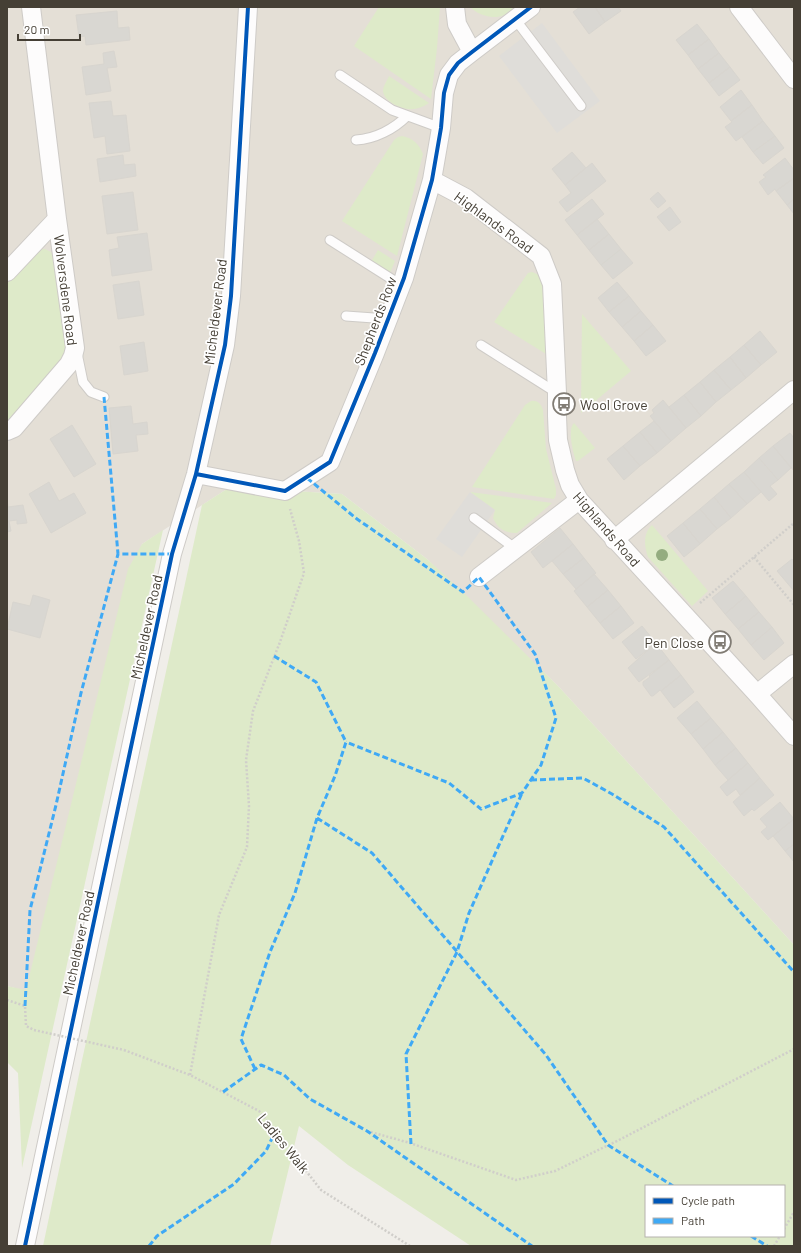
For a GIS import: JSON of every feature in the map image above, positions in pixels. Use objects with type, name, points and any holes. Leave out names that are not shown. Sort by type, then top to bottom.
[{"type":"street","name":"Wolversdene Road","points":[[7,431],[14,428],[69,364],[75,348],[57,219],[31,7]]},
{"type":"street","name":"Micheldever Road","points":[[25,1246],[172,554],[196,474],[225,345],[231,296],[248,7]]},
{"type":"street","points":[[455,7],[457,24],[472,52]]},
{"type":"street","name":"Shepherds Row","points":[[285,491],[330,462],[375,353],[401,285],[432,180],[444,93],[449,75],[458,63],[531,7]]},
{"type":"street","points":[[739,7],[794,79]]},
{"type":"street","name":"Highlands Road","points":[[432,180],[466,198],[541,256],[552,284],[558,440],[564,470],[570,485],[579,500],[794,736]]},
{"type":"street","name":"Wolversdene Road","points":[[7,272],[57,219]]},
{"type":"street","points":[[614,540],[794,390]]},
{"type":"street","points":[[196,474],[285,491]]},
{"type":"street","points":[[479,577],[579,500]]},
{"type":"street","points":[[757,694],[794,664]]},
{"type":"lane","points":[[515,19],[581,106]]},
{"type":"lane","points":[[340,75],[392,110],[440,128]]},
{"type":"lane","points":[[356,140],[367,139],[385,131],[399,124],[407,116]]},
{"type":"lane","points":[[330,240],[401,285]]},
{"type":"lane","points":[[346,316],[388,319]]},
{"type":"lane","points":[[481,345],[557,393]]},
{"type":"lane","points":[[75,348],[83,382],[91,392],[104,397]]},
{"type":"lane","points":[[474,518],[516,549]]},
{"type":"path","points":[[190,1075],[219,915],[247,847],[249,806],[246,760],[253,711],[280,642],[304,573],[299,541],[285,491]]},
{"type":"path","points":[[685,616],[794,523]]},
{"type":"path","points":[[754,557],[794,605]]},
{"type":"path","points":[[367,1131],[410,1143],[516,1180],[555,1171],[619,1140],[794,1049]]},
{"type":"path","points":[[785,1227],[794,1212]]},
{"type":"path","points":[[774,1246],[779,1237]]},
{"type":"shaded area","points":[[7,7],[794,7],[794,945],[559,687],[427,559],[342,494],[230,487],[142,544],[26,991],[7,986]]},
{"type":"shaded area","points":[[542,23],[600,101],[557,133],[499,56]]},
{"type":"shaded area","points":[[470,492],[495,510],[462,557],[436,539]]},
{"type":"green space","points":[[379,7],[440,7],[431,99],[354,46]]},
{"type":"green space","points":[[470,7],[515,7],[504,15],[491,17],[481,14]]},
{"type":"green space","points":[[389,76],[429,103],[419,108],[411,109],[400,107],[389,101],[384,95],[383,91],[384,85]]},
{"type":"green space","points":[[402,136],[415,142],[420,147],[423,154],[397,256],[342,221],[394,140]]},
{"type":"green space","points":[[45,249],[51,252],[55,261],[67,346],[65,356],[7,424],[7,284],[38,250]]},
{"type":"green space","points":[[378,250],[395,261],[390,273],[371,262]]},
{"type":"green space","points":[[532,272],[539,275],[544,287],[546,354],[494,322],[528,273]]},
{"type":"green space","points":[[582,314],[631,371],[581,413]]},
{"type":"green space","points":[[531,401],[536,401],[539,403],[543,410],[546,449],[556,489],[554,499],[472,487],[525,405]]},
{"type":"green space","points":[[574,423],[595,448],[578,461],[576,461],[573,453],[571,441],[571,430]]},
{"type":"green space","points":[[230,487],[342,494],[427,559],[463,592],[559,687],[794,945],[794,1246],[471,1246],[348,1165],[299,1126],[270,1246],[43,1246],[202,505]]},
{"type":"green space","points":[[470,492],[552,503],[517,533],[513,533],[502,530],[493,518],[495,510]]},
{"type":"green space","points":[[652,525],[708,591],[692,606],[648,557],[645,540],[647,532]]},
{"type":"green space","points":[[163,530],[22,1168],[18,1073],[7,1062],[7,986],[26,990],[128,569],[142,544]]},
{"type":"building","points":[[580,7],[595,7],[605,22],[589,34],[573,12]]},
{"type":"building","points":[[595,7],[618,7],[621,11],[605,22]]},
{"type":"building","points":[[117,11],[118,28],[129,27],[130,40],[86,45],[85,36],[79,37],[76,15]]},
{"type":"building","points":[[697,24],[709,39],[688,55],[676,40]]},
{"type":"building","points":[[709,39],[719,53],[698,69],[688,55]]},
{"type":"building","points":[[114,51],[117,67],[107,68],[111,91],[86,95],[82,67],[104,64],[103,53]]},
{"type":"building","points":[[719,53],[730,67],[709,83],[698,69]]},
{"type":"building","points":[[730,67],[740,80],[719,96],[709,83]]},
{"type":"building","points":[[741,90],[752,105],[731,121],[720,107]]},
{"type":"building","points":[[111,101],[113,116],[126,115],[130,151],[107,154],[105,136],[94,138],[89,103]]},
{"type":"building","points":[[752,105],[763,121],[736,141],[725,127]]},
{"type":"building","points":[[763,121],[775,136],[753,152],[742,137]]},
{"type":"building","points":[[775,136],[784,148],[763,164],[753,152]]},
{"type":"building","points":[[572,152],[586,168],[565,185],[552,169]]},
{"type":"building","points":[[123,155],[124,165],[135,164],[136,176],[100,182],[97,159]]},
{"type":"building","points":[[785,158],[794,170],[794,178],[768,195],[759,182],[766,177],[763,175]]},
{"type":"building","points":[[592,163],[606,181],[567,212],[559,202],[571,193],[565,185]]},
{"type":"building","points":[[794,178],[794,199],[787,205],[776,191]]},
{"type":"building","points":[[133,192],[138,230],[107,234],[102,196]]},
{"type":"building","points":[[658,192],[666,201],[658,208],[650,199]]},
{"type":"building","points":[[592,199],[604,214],[577,235],[565,220]]},
{"type":"building","points":[[794,199],[794,214],[787,205]]},
{"type":"building","points":[[670,207],[681,222],[669,231],[657,217]]},
{"type":"building","points":[[597,219],[609,234],[589,250],[577,235]]},
{"type":"building","points":[[147,233],[152,270],[112,276],[109,250],[119,248],[117,237]]},
{"type":"building","points":[[609,234],[621,249],[601,265],[589,250]]},
{"type":"building","points":[[621,249],[633,263],[613,279],[601,265]]},
{"type":"building","points":[[139,281],[144,315],[118,319],[113,285]]},
{"type":"building","points":[[617,282],[629,296],[609,312],[598,298]]},
{"type":"building","points":[[629,296],[641,311],[622,327],[609,312]]},
{"type":"building","points":[[641,311],[653,325],[634,341],[622,327]]},
{"type":"building","points":[[653,325],[666,341],[646,356],[634,341]]},
{"type":"building","points":[[760,331],[777,352],[761,365],[744,345]]},
{"type":"building","points":[[144,342],[148,371],[124,375],[120,346]]},
{"type":"building","points":[[744,345],[761,365],[746,378],[730,357]]},
{"type":"building","points":[[730,357],[746,378],[731,390],[714,370]]},
{"type":"building","points":[[714,370],[731,390],[716,402],[700,382]]},
{"type":"building","points":[[700,382],[716,402],[701,416],[684,395]]},
{"type":"building","points":[[684,395],[701,416],[686,428],[669,407]]},
{"type":"building","points":[[663,400],[686,428],[671,441],[650,416],[654,413],[652,410]]},
{"type":"building","points":[[131,406],[133,424],[147,422],[148,434],[136,435],[138,451],[113,454],[109,408]]},
{"type":"building","points":[[654,421],[671,441],[657,453],[640,432]]},
{"type":"building","points":[[72,425],[96,464],[74,477],[50,439]]},
{"type":"building","points":[[640,432],[657,453],[640,466],[623,446]]},
{"type":"building","points":[[790,433],[794,438],[794,471],[773,446]]},
{"type":"building","points":[[623,446],[640,466],[624,480],[607,459]]},
{"type":"building","points":[[773,446],[791,468],[778,480],[759,458]]},
{"type":"building","points":[[759,458],[778,480],[770,486],[777,494],[769,501],[744,472]]},
{"type":"building","points":[[744,472],[761,492],[747,504],[729,484]]},
{"type":"building","points":[[49,482],[59,501],[74,493],[86,513],[51,533],[29,494]]},
{"type":"building","points":[[729,484],[747,504],[731,518],[714,497]]},
{"type":"building","points":[[714,497],[731,518],[717,529],[700,509]]},
{"type":"building","points":[[7,499],[8,507],[23,505],[27,523],[17,524],[17,520],[9,521],[11,531],[7,532]]},
{"type":"building","points":[[700,509],[717,529],[700,544],[683,523]]},
{"type":"building","points":[[683,523],[700,544],[684,557],[667,536]]},
{"type":"building","points":[[560,528],[573,544],[543,568],[531,552]]},
{"type":"building","points":[[573,544],[584,558],[563,574],[552,561]]},
{"type":"building","points":[[584,558],[596,573],[576,589],[563,574]]},
{"type":"building","points":[[792,559],[794,561],[794,591],[777,571]]},
{"type":"building","points":[[594,574],[608,590],[587,607],[574,591]]},
{"type":"building","points":[[733,581],[746,596],[725,614],[712,598]]},
{"type":"building","points":[[608,590],[621,606],[600,623],[587,607]]},
{"type":"building","points":[[33,595],[50,600],[40,638],[7,629],[13,602],[30,606]]},
{"type":"building","points":[[746,596],[759,612],[738,629],[725,614]]},
{"type":"building","points":[[621,606],[634,623],[613,639],[600,623]]},
{"type":"building","points":[[759,612],[772,627],[751,645],[738,629]]},
{"type":"building","points":[[642,626],[656,643],[636,659],[622,642]]},
{"type":"building","points":[[772,627],[784,643],[764,660],[751,645]]},
{"type":"building","points":[[656,643],[669,660],[639,682],[628,668]]},
{"type":"building","points":[[669,660],[681,675],[661,691],[660,690],[651,696],[643,685],[643,682]]},
{"type":"building","points":[[681,675],[694,692],[674,708],[661,691]]},
{"type":"building","points":[[697,701],[711,718],[691,734],[677,718]]},
{"type":"building","points":[[711,718],[723,732],[703,749],[691,734]]},
{"type":"building","points":[[723,732],[736,748],[715,765],[703,749]]},
{"type":"building","points":[[736,748],[748,763],[728,780],[715,765]]},
{"type":"building","points":[[748,763],[760,778],[740,795],[736,789],[727,796],[720,787]]},
{"type":"building","points":[[760,778],[774,795],[754,811],[752,809],[744,816],[733,802]]},
{"type":"building","points":[[780,802],[794,819],[768,840],[761,832],[767,827],[760,819]]},
{"type":"building","points":[[794,819],[794,844],[785,851],[773,836]]},
{"type":"building","points":[[794,844],[794,862],[785,851]]},
{"type":"marked path","points":[[104,397],[118,554],[172,554]]},
{"type":"marked path","points":[[307,478],[357,519],[463,592],[479,577],[535,654],[556,718],[541,765],[522,793],[481,809],[449,783],[346,742]]},
{"type":"marked path","points":[[25,1006],[30,910],[56,805],[81,693],[118,554]]},
{"type":"marked path","points":[[255,1069],[241,1039],[270,952],[295,893],[317,818],[335,776],[346,742],[316,682],[274,656]]},
{"type":"marked path","points":[[531,780],[583,778],[612,794],[664,827],[794,972]]},
{"type":"marked path","points":[[411,1144],[406,1054],[457,952],[469,913],[522,793]]},
{"type":"marked path","points":[[317,818],[372,853],[546,1055],[608,1145],[671,1185]]},
{"type":"marked path","points":[[223,1092],[261,1065],[284,1075],[310,1099],[367,1131],[532,1246]]},
{"type":"marked path","points":[[149,1246],[157,1236],[234,1184],[266,1151],[275,1132]]},
{"type":"marked path","points":[[753,1237],[767,1246]]},
{"type":"cycle path","points":[[25,1246],[172,554],[196,474],[225,345],[231,296],[248,7]]},
{"type":"cycle path","points":[[196,474],[285,491],[330,462],[404,278],[432,180],[441,128],[444,93],[449,75],[458,63],[531,7]]},
{"type":"place","name":"Wool Grove","points":[[564,404]]},
{"type":"place","name":"Pen Close","points":[[720,642]]}]
